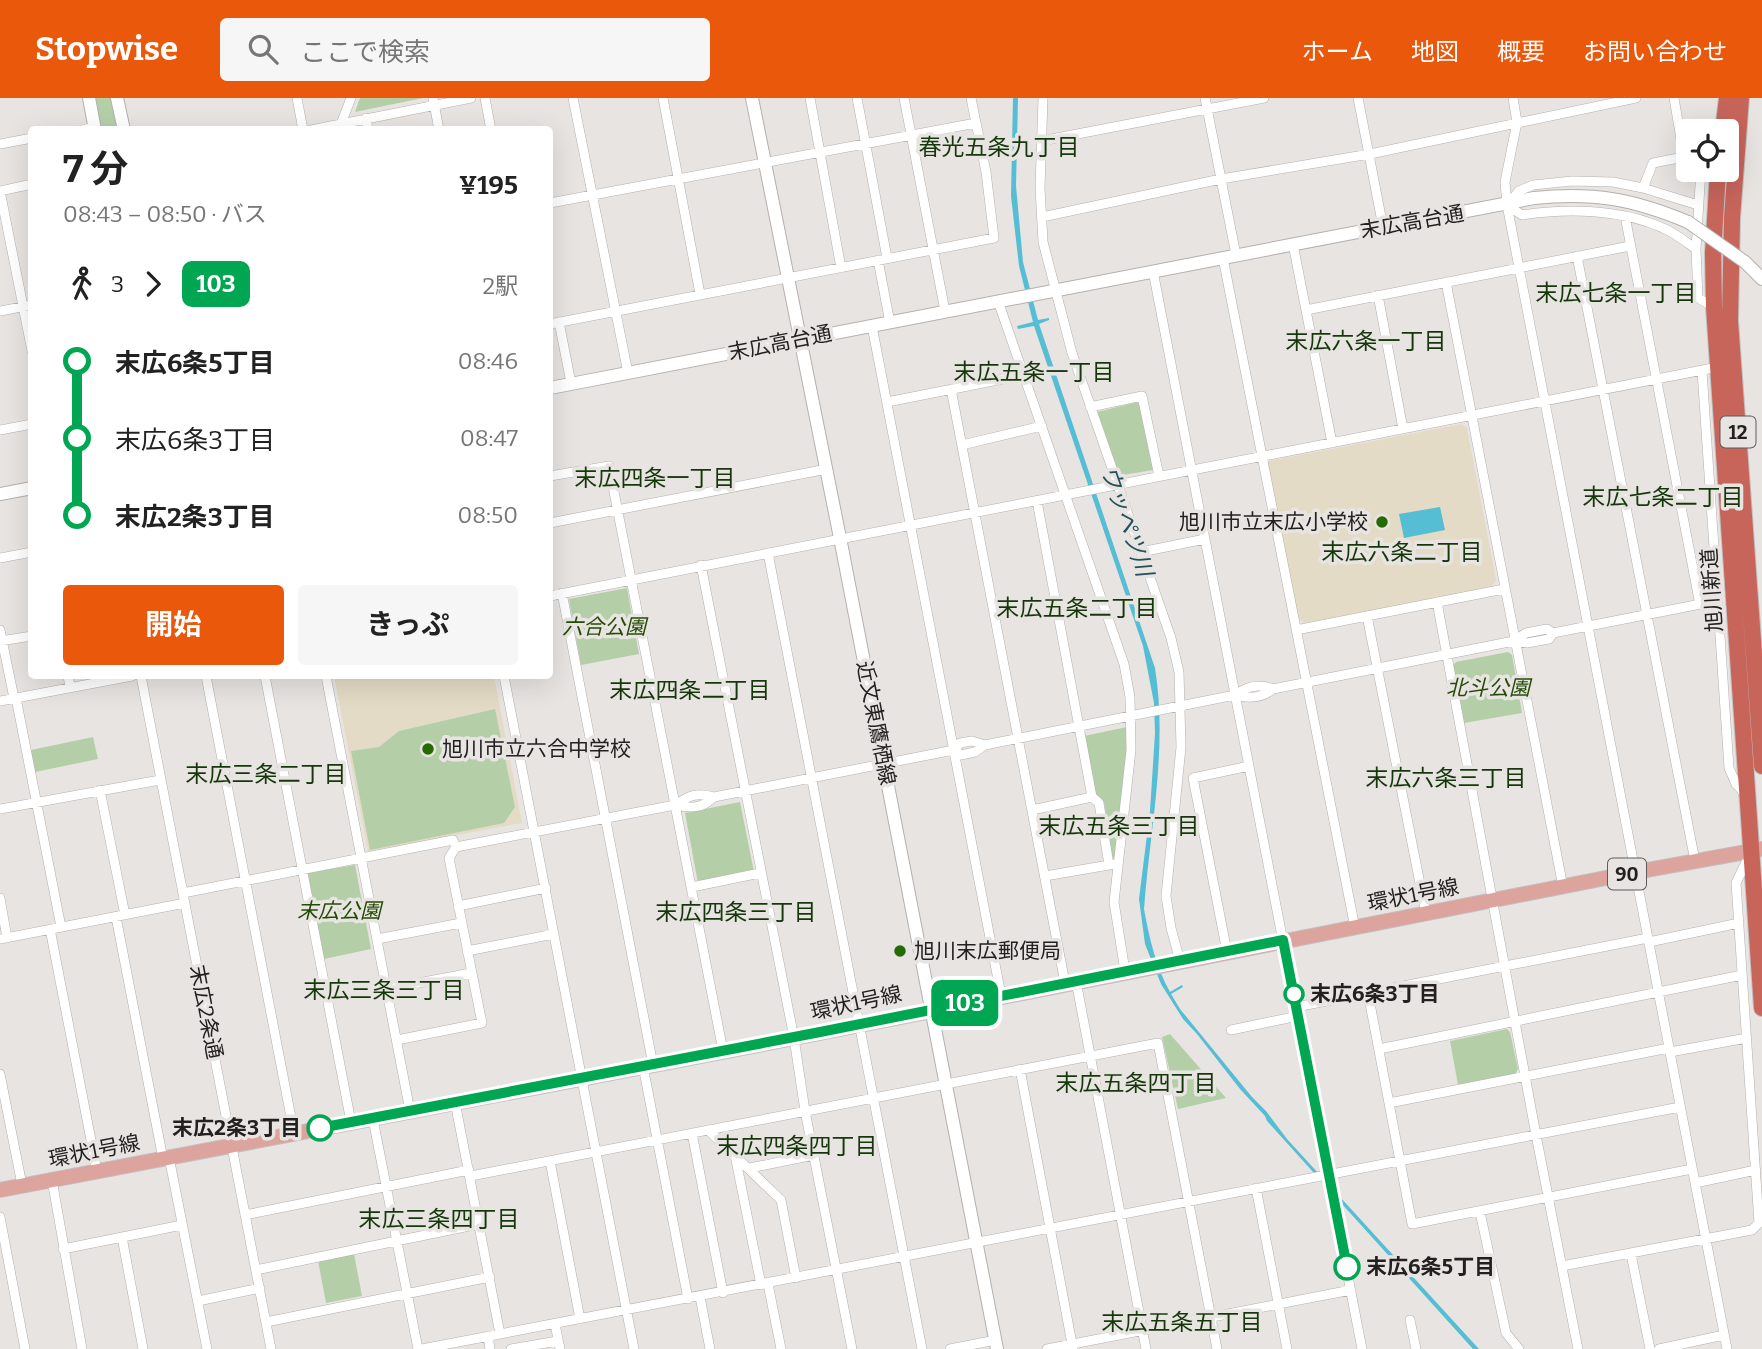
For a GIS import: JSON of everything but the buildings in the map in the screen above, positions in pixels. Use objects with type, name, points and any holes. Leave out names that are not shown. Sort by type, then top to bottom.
[{"type":"highway","points":[[1724,119],[1727,98]]},
{"type":"highway","name":"旭川新道","points":[[1741,98],[1732,218],[1730,321],[1762,766]]},
{"type":"highway","name":"旭川新道","points":[[1717,182],[1713,253],[1714,307],[1746,795],[1757,850],[1762,1008]]},
{"type":"main road","name":"環状1号線","points":[[0,1189],[1757,850]]},
{"type":"street","points":[[89,98],[91,126]]},
{"type":"street","points":[[117,98],[123,126]]},
{"type":"street","points":[[297,98],[302,126]]},
{"type":"street","points":[[341,124],[351,98]]},
{"type":"street","points":[[331,126],[434,102],[471,98]]},
{"type":"street","points":[[485,98],[490,126]]},
{"type":"street","points":[[573,98],[628,373]]},
{"type":"street","points":[[663,98],[700,294]]},
{"type":"street","name":"近文東鷹栖線","points":[[752,98],[997,1345]]},
{"type":"street","points":[[810,98],[841,268]]},
{"type":"street","points":[[857,98],[883,259],[890,323]]},
{"type":"street","points":[[904,98],[946,311]]},
{"type":"street","points":[[571,383],[554,323],[994,238],[986,172],[971,98]]},
{"type":"street","points":[[1043,98],[1042,217],[1049,291],[1090,407],[1113,486],[1141,552],[1171,638],[1179,672],[1179,780],[1166,896],[1176,962]]},
{"type":"street","points":[[1205,98],[1221,179],[1230,256],[1262,457],[1355,928]]},
{"type":"street","points":[[1041,141],[1264,98]]},
{"type":"street","points":[[1359,98],[1383,227]]},
{"type":"street","points":[[1513,98],[1517,122],[1505,182],[1507,205],[1727,1349]]},
{"type":"street","points":[[1042,217],[1221,179],[1370,154],[1636,98]]},
{"type":"street","points":[[1643,188],[1653,163],[1684,157],[1674,98]]},
{"type":"street","points":[[434,102],[438,126]]},
{"type":"street","points":[[366,118],[367,126]]},
{"type":"street","points":[[553,202],[976,123]]},
{"type":"street","points":[[0,144],[28,139]]},
{"type":"street","points":[[1507,205],[1519,191],[1543,183],[1613,181],[1698,205]]},
{"type":"street","points":[[1700,182],[1696,249],[1698,298],[1714,307]]},
{"type":"street","points":[[0,311],[27,306],[0,191],[28,185]]},
{"type":"street","name":"末広高台通","points":[[553,387],[1534,198],[1571,195],[1602,197],[1657,209],[1688,222],[1721,244],[1762,279]]},
{"type":"street","points":[[1507,205],[1522,215],[1547,211],[1625,216],[1664,228],[1696,249]]},
{"type":"street","points":[[1625,216],[1700,605]]},
{"type":"street","points":[[1293,244],[1332,443]]},
{"type":"street","points":[[1306,310],[1630,246]]},
{"type":"street","points":[[1577,256],[1695,861]]},
{"type":"street","points":[[1153,271],[1362,1349]]},
{"type":"street","points":[[1446,282],[1563,887]]},
{"type":"street","points":[[1378,295],[1403,429]]},
{"type":"street","points":[[1004,300],[1024,375],[1071,494],[1124,664],[1134,716],[1114,864],[1114,902],[1132,970]]},
{"type":"street","points":[[872,326],[1002,995]]},
{"type":"street","points":[[553,595],[1718,367]]},
{"type":"street","points":[[1702,371],[1729,768],[1736,784],[1746,795]]},
{"type":"street","points":[[887,402],[1024,375]]},
{"type":"street","points":[[951,390],[1045,876],[1090,1056],[1146,1349]]},
{"type":"street","points":[[1090,407],[1142,396],[1159,476]]},
{"type":"street","points":[[0,430],[28,425]]},
{"type":"street","points":[[962,445],[1042,426]]},
{"type":"street","points":[[553,475],[609,466],[723,1051]]},
{"type":"street","points":[[553,522],[827,469]]},
{"type":"street","points":[[0,494],[28,489]]},
{"type":"street","points":[[1037,501],[1092,797],[1099,803],[1114,864]]},
{"type":"street","points":[[1141,552],[1205,540]]},
{"type":"street","points":[[0,558],[28,553]]},
{"type":"street","points":[[768,553],[922,1349]]},
{"type":"street","points":[[701,565],[852,1349]]},
{"type":"street","points":[[1296,629],[1504,589]]},
{"type":"street","points":[[562,593],[607,819],[648,1066],[656,1139],[688,1299]]},
{"type":"street","points":[[397,1040],[482,1023],[449,858],[456,847],[676,805],[690,795],[702,793],[714,797],[954,750],[961,755],[975,752],[985,745],[1018,738],[1235,695],[1245,698],[1265,695],[1273,689],[1514,642],[1526,633],[1547,629],[1553,633],[1716,601]]},
{"type":"street","points":[[1437,602],[1578,1349]]},
{"type":"street","points":[[1367,616],[1426,914]]},
{"type":"street","points":[[0,630],[61,927]]},
{"type":"street","points":[[1,641],[28,637]]},
{"type":"street","points":[[69,679],[70,687]]},
{"type":"street","points":[[0,701],[122,679]]},
{"type":"street","name":"末広2条通","points":[[142,679],[271,1349]]},
{"type":"street","points":[[206,679],[294,1133]]},
{"type":"street","points":[[266,679],[351,1122]]},
{"type":"street","points":[[327,679],[410,1111]]},
{"type":"street","points":[[505,679],[634,1349]]},
{"type":"street","points":[[1179,780],[1249,766]]},
{"type":"street","points":[[1193,778],[1227,952]]},
{"type":"street","points":[[0,810],[160,780]]},
{"type":"street","points":[[100,790],[166,1158],[207,1349]]},
{"type":"street","points":[[1032,810],[1092,797]]},
{"type":"street","points":[[0,898],[4,938],[121,916],[246,883],[362,858],[453,840],[456,847]]},
{"type":"street","points":[[1562,1266],[1752,1230],[1759,1223],[1736,883],[1757,850]]},
{"type":"street","points":[[1045,876],[1114,864]]},
{"type":"street","points":[[692,887],[760,873]]},
{"type":"street","points":[[458,906],[546,888]]},
{"type":"street","points":[[377,939],[461,923]]},
{"type":"street","points":[[1231,1030],[1368,993],[1739,923]]},
{"type":"street","points":[[50,929],[97,1171]]},
{"type":"street","points":[[467,951],[554,934]]},
{"type":"street","points":[[387,989],[471,973]]},
{"type":"street","points":[[1379,1049],[1742,975]]},
{"type":"street","points":[[1744,990],[1760,986]]},
{"type":"street","points":[[1368,993],[1412,1224],[1692,1169]]},
{"type":"street","points":[[1389,1103],[1747,1038]]},
{"type":"street","points":[[246,1215],[387,1187],[550,1161],[1158,1043],[1217,1349]]},
{"type":"street","points":[[1020,1069],[1073,1347]]},
{"type":"street","points":[[0,1074],[22,1185]]},
{"type":"street","points":[[455,1102],[500,1334]]},
{"type":"street","points":[[373,1119],[420,1349],[765,1285],[1680,1107]]},
{"type":"street","points":[[708,1130],[781,1200],[796,1278]]},
{"type":"street","points":[[692,1133],[723,1293]]},
{"type":"street","points":[[735,1155],[780,1349]]},
{"type":"street","points":[[750,1168],[814,1155]]},
{"type":"street","points":[[550,1161],[580,1319]]},
{"type":"street","points":[[1695,1183],[1756,1170]]},
{"type":"street","points":[[52,1180],[82,1349]]},
{"type":"street","points":[[1256,1188],[1287,1349]]},
{"type":"street","points":[[1480,1212],[1506,1333],[1519,1349]]},
{"type":"street","points":[[0,1217],[4,1260],[25,1349]]},
{"type":"street","points":[[257,1270],[479,1224]]},
{"type":"street","points":[[63,1249],[182,1225]]},
{"type":"street","points":[[122,1237],[144,1349]]},
{"type":"street","points":[[1630,1254],[1650,1349]]},
{"type":"street","points":[[267,1322],[490,1278]]},
{"type":"street","points":[[198,1301],[260,1288]]},
{"type":"street","points":[[1047,1349],[1073,1347],[1142,1330],[1351,1290]]},
{"type":"street","points":[[700,1297],[710,1349]]},
{"type":"street","points":[[1410,1321],[1416,1349]]},
{"type":"street","points":[[511,1349],[559,1345],[555,1324]]},
{"type":"street","points":[[1659,1349],[1724,1335]]},
{"type":"street","points":[[488,1336],[490,1349]]},
{"type":"street","points":[[950,1349],[997,1345]]},
{"type":"shaded area","name":"旭川市立末広小学校","points":[[1462,424],[1467,428],[1496,580],[1491,588],[1304,623],[1299,619],[1267,464],[1269,461]]},
{"type":"shaded area","name":"旭川市立六合中学校","points":[[335,679],[495,679],[522,823],[368,851]]},
{"type":"green space","points":[[90,98],[117,98],[123,126],[95,126]]},
{"type":"green space","points":[[360,98],[423,98],[355,112]]},
{"type":"green space","points":[[1138,402],[1141,404],[1153,470],[1123,475],[1117,473],[1097,412]]},
{"type":"green space","name":"六合公園","points":[[627,588],[639,654],[581,665],[569,599]]},
{"type":"green space","name":"北斗公園","points":[[1508,652],[1512,655],[1522,713],[1464,723],[1453,666],[1456,662]]},
{"type":"green space","name":"旭川市立六合中学校","points":[[495,709],[515,807],[504,823],[370,850],[351,751],[379,747],[399,731]]},
{"type":"green space","points":[[1127,727],[1127,753],[1116,858],[1112,858],[1104,802],[1093,790],[1084,736]]},
{"type":"green space","points":[[93,737],[98,759],[35,772],[31,750]]},
{"type":"green space","points":[[740,802],[754,872],[698,883],[685,813]]},
{"type":"green space","name":"末広公園","points":[[355,865],[371,949],[324,959],[307,873]]},
{"type":"green space","points":[[1507,1029],[1518,1069],[1515,1074],[1458,1085],[1450,1041]]},
{"type":"green space","points":[[1170,1034],[1226,1098],[1178,1109],[1162,1037]]},
{"type":"green space","points":[[354,1254],[362,1296],[326,1303],[318,1261]]},
{"type":"water","points":[[1013,98],[1018,98],[1016,186],[1023,262],[1038,320],[1049,318],[1039,324],[1155,668],[1159,698],[1159,758],[1144,909],[1161,972],[1170,992],[1182,985],[1183,987],[1171,994],[1180,1009],[1287,1139],[1479,1349],[1473,1349],[1240,1089],[1183,1019],[1161,984],[1145,944],[1139,899],[1150,811],[1155,733],[1154,703],[1143,646],[1034,326],[1018,329],[1017,326],[1033,322],[1019,266],[1011,196]]},
{"type":"water","points":[[1440,507],[1445,530],[1404,538],[1399,514]]},
{"type":"bus line","name":"103","points":[[320,1128],[1283,940],[1347,1267]]},
{"type":"place","name":"旭川市立末広小学校","points":[[1382,522]]},
{"type":"place","name":"旭川市立六合中学校","points":[[428,749]]},
{"type":"place","name":"旭川末広郵便局","points":[[900,951]]},
{"type":"place","name":"末広6条3丁目","points":[[1294,994]]},
{"type":"place","name":"末広2条3丁目","points":[[320,1128]]},
{"type":"place","name":"末広6条5丁目","points":[[1347,1267]]},
{"type":"district","name":"春光五条九丁目","points":[[999,147]]},
{"type":"district","name":"末広七条一丁目","points":[[1616,293]]},
{"type":"district","name":"末広六条一丁目","points":[[1366,341]]},
{"type":"district","name":"末広五条一丁目","points":[[1034,372]]},
{"type":"district","name":"末広四条一丁目","points":[[655,478]]},
{"type":"district","name":"末広七条二丁目","points":[[1663,497]]},
{"type":"district","name":"末広六条二丁目","points":[[1402,552]]},
{"type":"district","name":"末広五条二丁目","points":[[1077,608]]},
{"type":"district","name":"末広四条二丁目","points":[[690,690]]},
{"type":"district","name":"末広三条二丁目","points":[[266,774]]},
{"type":"district","name":"末広六条三丁目","points":[[1446,778]]},
{"type":"district","name":"末広五条三丁目","points":[[1119,826]]},
{"type":"district","name":"末広四条三丁目","points":[[736,912]]},
{"type":"district","name":"末広三条三丁目","points":[[384,990]]},
{"type":"district","name":"末広五条四丁目","points":[[1136,1083]]},
{"type":"district","name":"末広四条四丁目","points":[[797,1146]]},
{"type":"district","name":"末広三条四丁目","points":[[439,1219]]},
{"type":"district","name":"末広五条五丁目","points":[[1182,1322]]},
{"type":"water label","name":"ウッペツ川","points":[[1127,521]]}]
